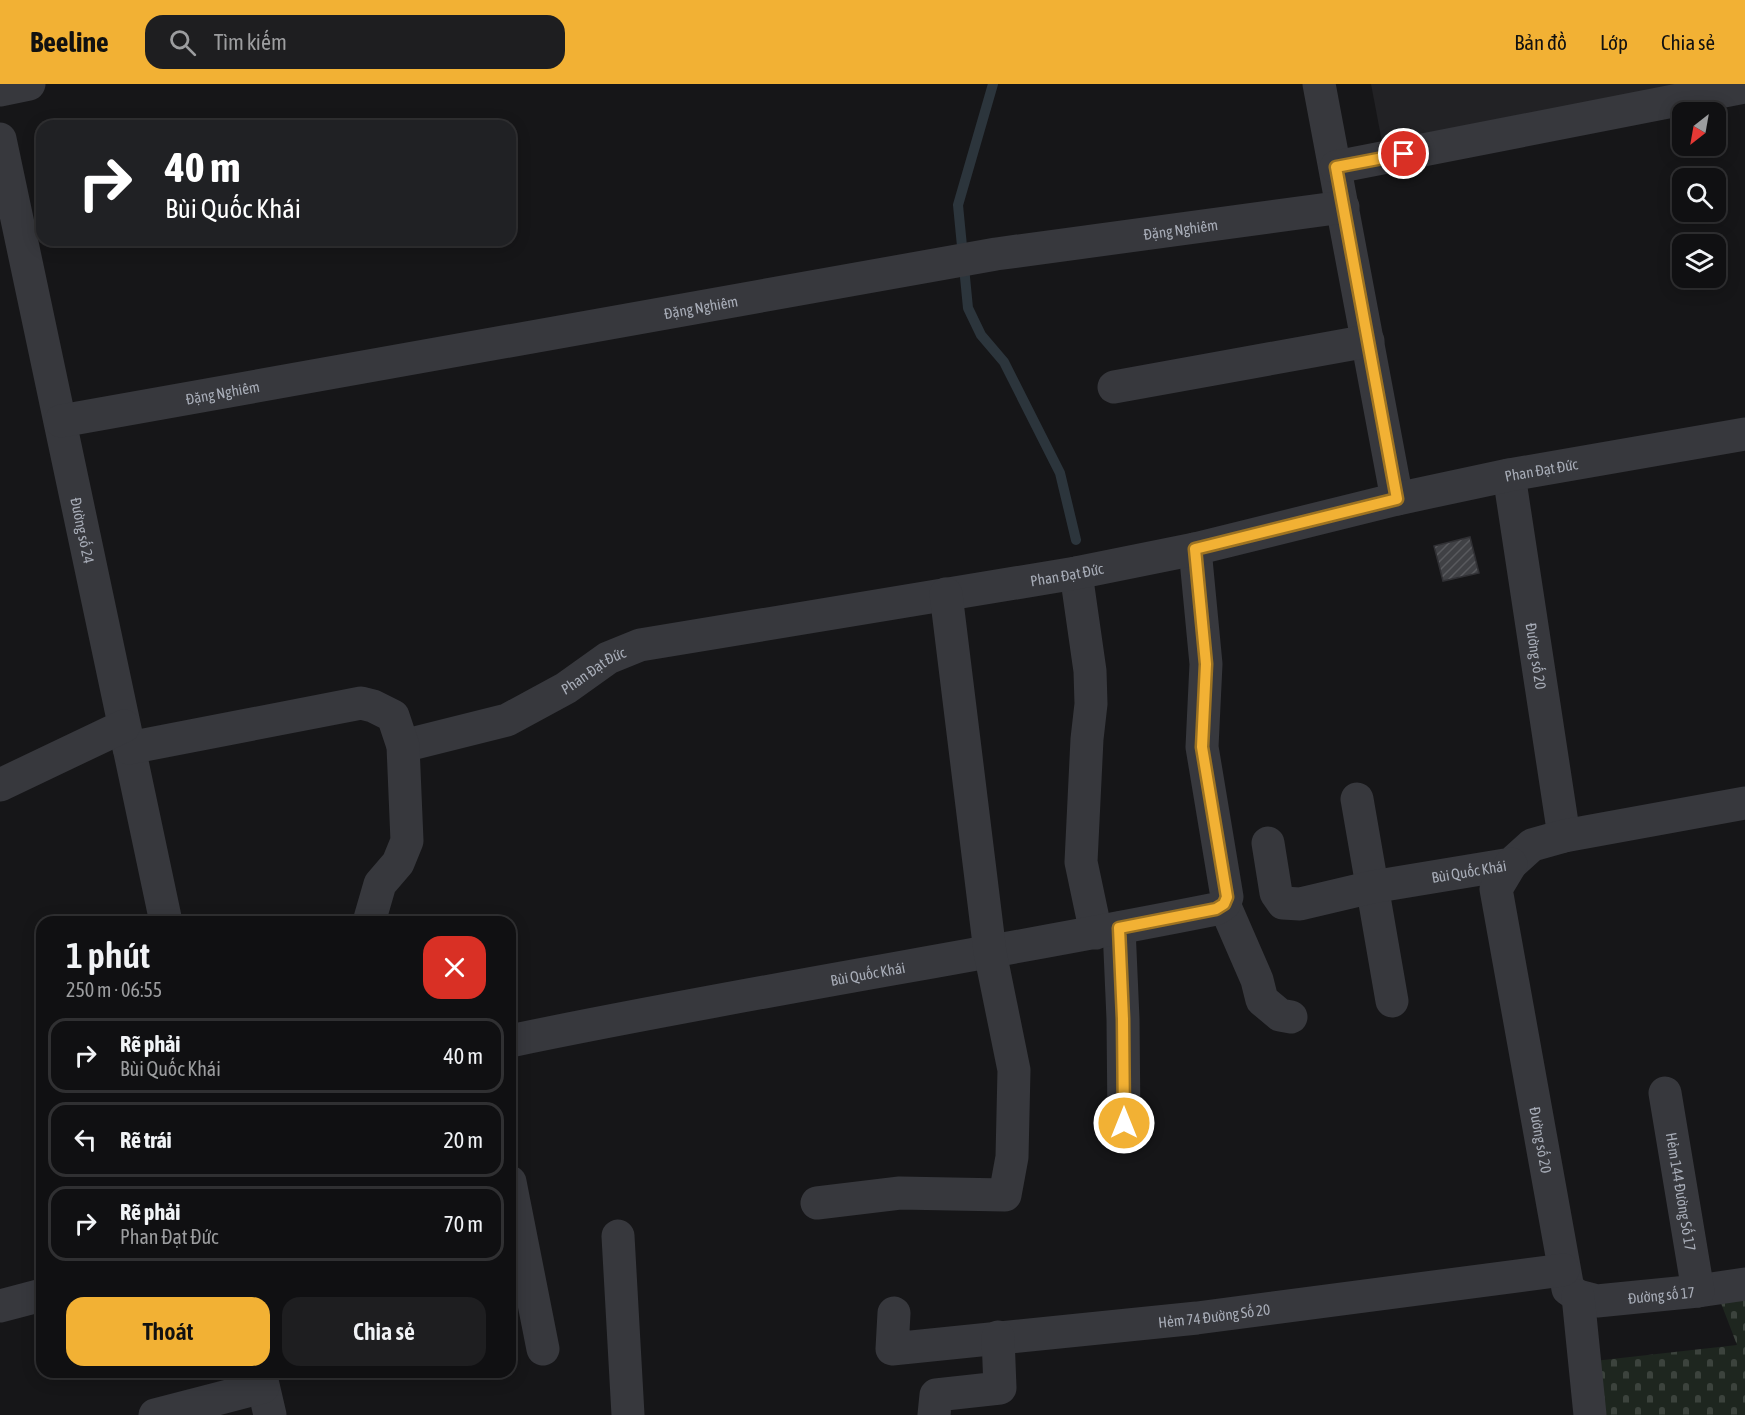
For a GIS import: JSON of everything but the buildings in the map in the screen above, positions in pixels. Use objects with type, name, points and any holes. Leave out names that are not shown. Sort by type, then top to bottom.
[{"type":"street","points":[[0,90],[28,84]]},
{"type":"street","points":[[1319,84],[1397,499]]},
{"type":"street","points":[[1336,167],[1745,87]]},
{"type":"street","name":"Đường số 24","points":[[0,139],[165,916]]},
{"type":"street","name":"Đặng Nghiêm","points":[[61,421],[996,254],[1343,207]]},
{"type":"street","points":[[1114,387],[1368,341]]},
{"type":"street","name":"Phan Đạt Đức","points":[[403,746],[507,720],[566,688],[608,658],[640,645],[1073,573],[1195,549],[1397,499],[1509,476],[1745,434]]},
{"type":"street","name":"Đường số 20","points":[[1509,476],[1564,836]]},
{"type":"street","points":[[1195,549],[1206,664],[1202,747],[1227,897],[1224,904],[1257,980],[1262,1000],[1280,1015],[1291,1017]]},
{"type":"street","points":[[1073,573],[1090,671],[1091,704],[1081,862],[1108,931],[1123,1019],[1124,1123]]},
{"type":"street","points":[[817,1203],[900,1193],[1005,1195],[1012,1156],[1014,1070],[990,952],[946,594]]},
{"type":"street","points":[[0,785],[126,737],[360,703],[373,706],[393,716],[403,746],[407,841],[398,863],[380,884],[371,916]]},
{"type":"street","points":[[1357,799],[1392,1001]]},
{"type":"street","name":"Bùi Quốc Khái","points":[[1268,843],[1276,893],[1283,903],[1300,904],[1372,887],[1511,864],[1533,845],[1564,836],[1745,803]]},
{"type":"street","name":"Đường số 20","points":[[1511,864],[1496,889],[1570,1283],[1590,1415]]},
{"type":"street","name":"Bùi Quốc Khái","points":[[516,1040],[654,1011],[1108,931],[1216,909],[1224,904]]},
{"type":"street","name":"Hẻm 144 Đường Số 17","points":[[1665,1093],[1698,1291]]},
{"type":"street","points":[[516,1212],[543,1348]]},
{"type":"street","points":[[618,1236],[628,1415]]},
{"type":"street","name":"Đường số 17","points":[[1570,1283],[1597,1301],[1745,1284]]},
{"type":"street","name":"Hẻm 74 Đường Số 20","points":[[894,1312],[892,1349],[1570,1283]]},
{"type":"street","points":[[0,1306],[36,1297]]},
{"type":"street","points":[[934,1415],[936,1395],[1000,1388],[998,1337]]},
{"type":"street","points":[[154,1415],[264,1392]]},
{"type":"shaded area","points":[[1371,84],[1719,84],[1382,142]]},
{"type":"green space","points":[[1745,1295],[1745,1415],[1595,1415],[1585,1362],[1737,1345],[1719,1298]]},
{"type":"waterway","points":[[993,84],[958,205],[968,308],[981,335],[1004,362],[1060,473],[1076,540]]},
{"type":"route","points":[[1124,1123],[1119,928],[1216,909],[1224,904],[1227,897],[1202,747],[1206,664],[1195,549],[1397,499],[1336,167],[1404,154]]}]
